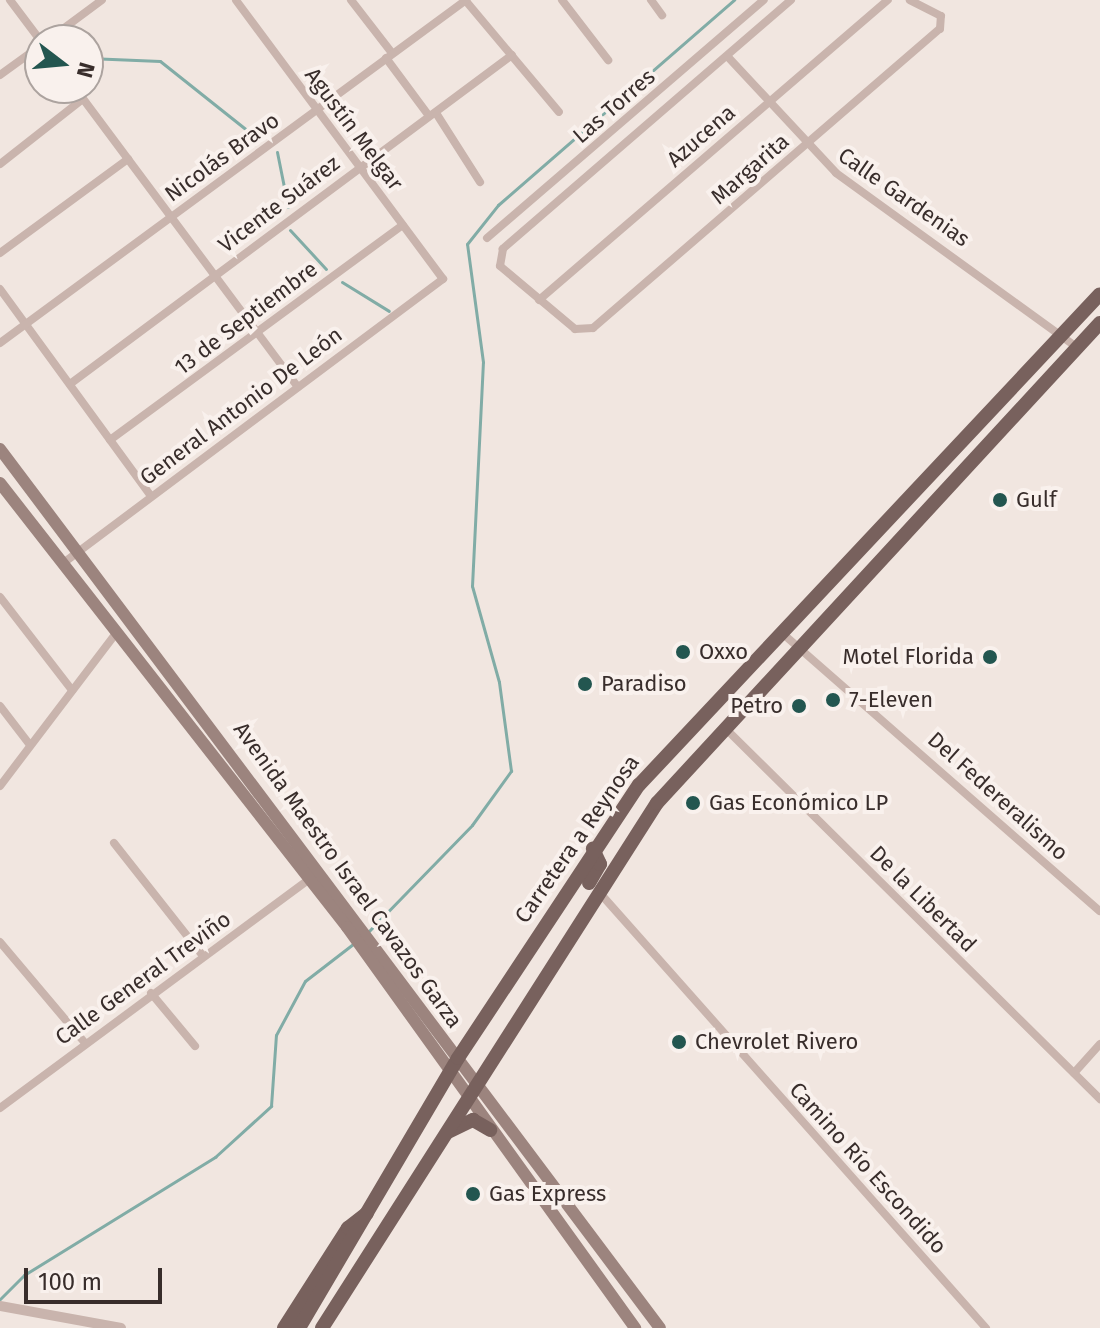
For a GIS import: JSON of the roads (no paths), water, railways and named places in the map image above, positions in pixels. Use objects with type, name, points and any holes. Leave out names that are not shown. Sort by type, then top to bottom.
[{"type":"main road","name":"Carretera a Reynosa","points":[[299,1328],[370,1212],[454,1064],[593,849],[645,777],[1100,294]]},
{"type":"main road","name":"Carretera a Reynosa","points":[[322,1328],[596,888],[722,725],[1100,323]]},
{"type":"main road","name":"Avenida Maestro Israel Cavazos Garza","points":[[0,449],[454,1064],[660,1328]]},
{"type":"main road","name":"Avenida Maestro Israel Cavazos Garza","points":[[0,483],[310,879],[351,925]]},
{"type":"main road","points":[[504,1032],[598,869],[593,849]]},
{"type":"main road","name":"Avenida Maestro Israel Cavazos Garza","points":[[471,1086],[490,1130],[635,1328]]},
{"type":"main road","points":[[441,1137],[467,1121],[490,1130]]},
{"type":"main road","points":[[284,1328],[354,1221],[370,1212]]},
{"type":"street","points":[[10,0],[28,24]]},
{"type":"street","points":[[70,24],[102,0]]},
{"type":"street","name":"Agustín Melgar","points":[[236,0],[443,279]]},
{"type":"street","points":[[351,0],[480,182]]},
{"type":"street","points":[[465,0],[559,112]]},
{"type":"street","name":"Nicolás Bravo","points":[[0,343],[465,0]]},
{"type":"street","points":[[563,0],[608,60]]},
{"type":"street","points":[[651,0],[662,15]]},
{"type":"street","name":"Las Torres","points":[[487,238],[764,0]]},
{"type":"street","name":"Azucena","points":[[575,329],[498,263],[526,230],[791,0]]},
{"type":"street","name":"Azucena","points":[[539,300],[888,0]]},
{"type":"street","name":"Margarita","points":[[575,329],[602,323],[944,23],[910,0]]},
{"type":"street","name":"Vicente Suárez","points":[[70,384],[512,55]]},
{"type":"street","name":"Calle Gardenias","points":[[728,57],[805,146],[1076,347]]},
{"type":"street","points":[[0,75],[24,58]]},
{"type":"street","points":[[0,164],[77,104]]},
{"type":"street","points":[[87,104],[298,387]]},
{"type":"street","points":[[0,253],[128,159]]},
{"type":"street","points":[[515,215],[526,230]]},
{"type":"street","name":"13 de Septiembre","points":[[110,440],[403,225]]},
{"type":"street","name":"General Antonio De León","points":[[62,564],[443,279]]},
{"type":"street","points":[[0,289],[151,496]]},
{"type":"street","points":[[0,597],[72,690]]},
{"type":"street","name":"Del Federeralismo","points":[[780,632],[1100,911]]},
{"type":"street","points":[[0,786],[116,633]]},
{"type":"street","points":[[0,706],[30,745]]},
{"type":"street","name":"De la Libertad","points":[[722,725],[1100,1099]]},
{"type":"street","points":[[114,843],[202,955]]},
{"type":"street","name":"Calle General Treviño","points":[[0,1108],[202,955],[310,879]]},
{"type":"street","name":"Camino Río Escondido","points":[[596,888],[986,1328]]},
{"type":"street","points":[[0,942],[85,1043]]},
{"type":"street","points":[[151,993],[195,1046]]},
{"type":"street","points":[[1074,1073],[1100,1044]]},
{"type":"street","points":[[0,1306],[121,1328]]},
{"type":"waterway","points":[[368,932],[472,825],[511,771],[499,682],[472,586],[483,362],[467,244],[498,205],[734,0]]},
{"type":"waterway","points":[[104,59],[160,61],[258,139]]},
{"type":"waterway","points":[[277,152],[288,207]]},
{"type":"waterway","points":[[290,230],[326,269]]},
{"type":"waterway","points":[[342,282],[389,311]]},
{"type":"waterway","points":[[0,1299],[24,1275],[215,1157],[271,1106],[276,1035],[305,981],[353,944]]},
{"type":"place","name":"Gulf","points":[[1000,500]]},
{"type":"place","name":"Oxxo","points":[[683,652]]},
{"type":"place","name":"Motel Florida","points":[[990,657]]},
{"type":"place","name":"Paradiso","points":[[585,684]]},
{"type":"place","name":"7-Eleven","points":[[833,700]]},
{"type":"place","name":"Petro","points":[[799,706]]},
{"type":"place","name":"Gas Económico LP","points":[[693,803]]},
{"type":"place","name":"Chevrolet Rivero","points":[[679,1042]]},
{"type":"place","name":"Gas Express","points":[[473,1194]]}]
